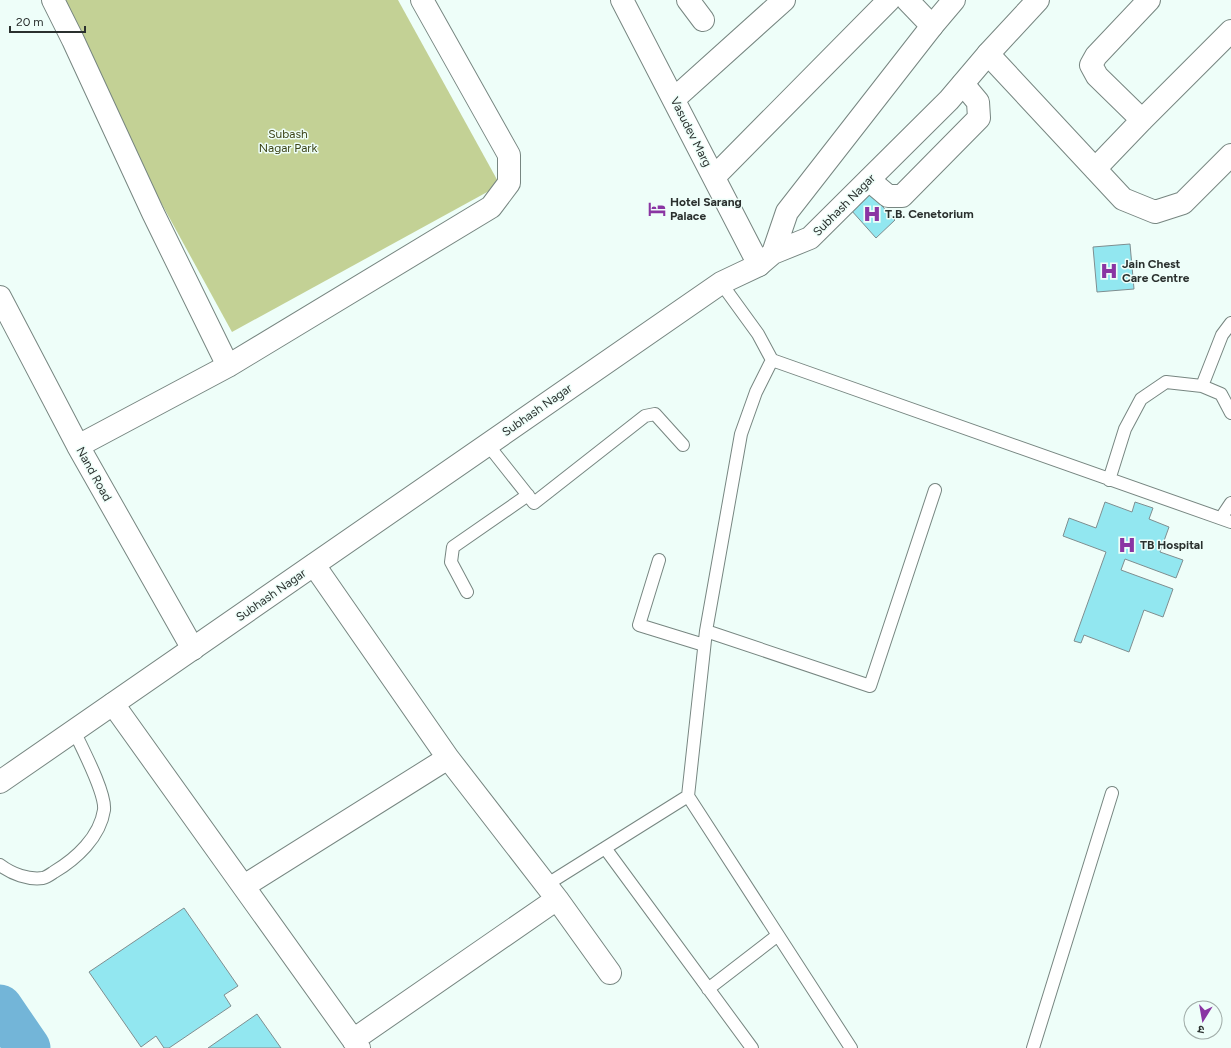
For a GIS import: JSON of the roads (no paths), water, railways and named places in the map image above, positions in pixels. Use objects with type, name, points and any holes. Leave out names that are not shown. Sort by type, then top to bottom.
[{"type":"street","points":[[53,0],[153,213],[228,366]]},
{"type":"street","points":[[78,446],[228,366],[491,207],[509,183],[509,155],[422,0]]},
{"type":"street","name":"Vasudev Marg","points":[[622,0],[714,177],[766,259]]},
{"type":"street","points":[[688,0],[703,20]]},
{"type":"street","points":[[674,100],[784,0]]},
{"type":"street","points":[[714,177],[889,0]]},
{"type":"street","points":[[907,0],[932,26]]},
{"type":"street","points":[[766,259],[787,212],[954,0]]},
{"type":"street","name":"Subhash Nagar","points":[[0,782],[721,283],[810,238],[949,100],[988,54],[1038,0]]},
{"type":"street","points":[[1142,120],[1097,76],[1091,65],[1096,56],[1149,0]]},
{"type":"street","points":[[1095,169],[1231,31]]},
{"type":"street","points":[[988,54],[1123,199],[1155,212],[1183,203],[1231,155]]},
{"type":"street","points":[[869,180],[888,196],[902,196],[908,191],[979,118],[978,102],[963,84]]},
{"type":"street","name":"Nand Road","points":[[0,297],[78,446],[193,649]]},
{"type":"street","points":[[314,565],[448,758],[552,892],[610,973]]},
{"type":"street","points":[[113,704],[356,1044],[552,892]]},
{"type":"street","points":[[244,886],[448,758]]},
{"type":"lane","points":[[721,283],[758,334],[772,360],[1226,520],[1231,503]]},
{"type":"lane","points":[[1202,386],[1222,335],[1231,324]]},
{"type":"lane","points":[[772,360],[756,392],[741,434],[706,631],[688,796],[851,1048]]},
{"type":"lane","points":[[1109,480],[1125,429],[1141,399],[1166,382],[1202,386],[1221,394],[1231,413]]},
{"type":"lane","points":[[488,445],[534,503],[646,416],[655,414],[683,445]]},
{"type":"lane","points":[[706,631],[870,686],[936,490]]},
{"type":"lane","points":[[467,592],[451,562],[452,546],[528,495]]},
{"type":"lane","points":[[659,560],[639,625],[704,645]]},
{"type":"lane","points":[[0,865],[6,870],[23,877],[44,878],[60,869],[81,852],[97,831],[104,810],[102,793],[74,731]]},
{"type":"lane","points":[[1033,1048],[1112,793]]},
{"type":"lane","points":[[552,892],[605,848],[688,796]]},
{"type":"lane","points":[[605,848],[752,1048]]},
{"type":"lane","points":[[708,989],[778,935]]},
{"type":"waterway","points":[[0,1007],[28,1048]]},
{"type":"place","name":"Hotel Sarang Palace","points":[[657,209]]},
{"type":"place","name":"T.B. Cenetorium","points":[[872,214]]},
{"type":"place","name":"Jain Chest Care Centre","points":[[1109,271]]},
{"type":"place","name":"TB Hospital","points":[[1127,545]]},
{"type":"park label","name":"Subash Nagar Park","points":[[288,141]]}]
